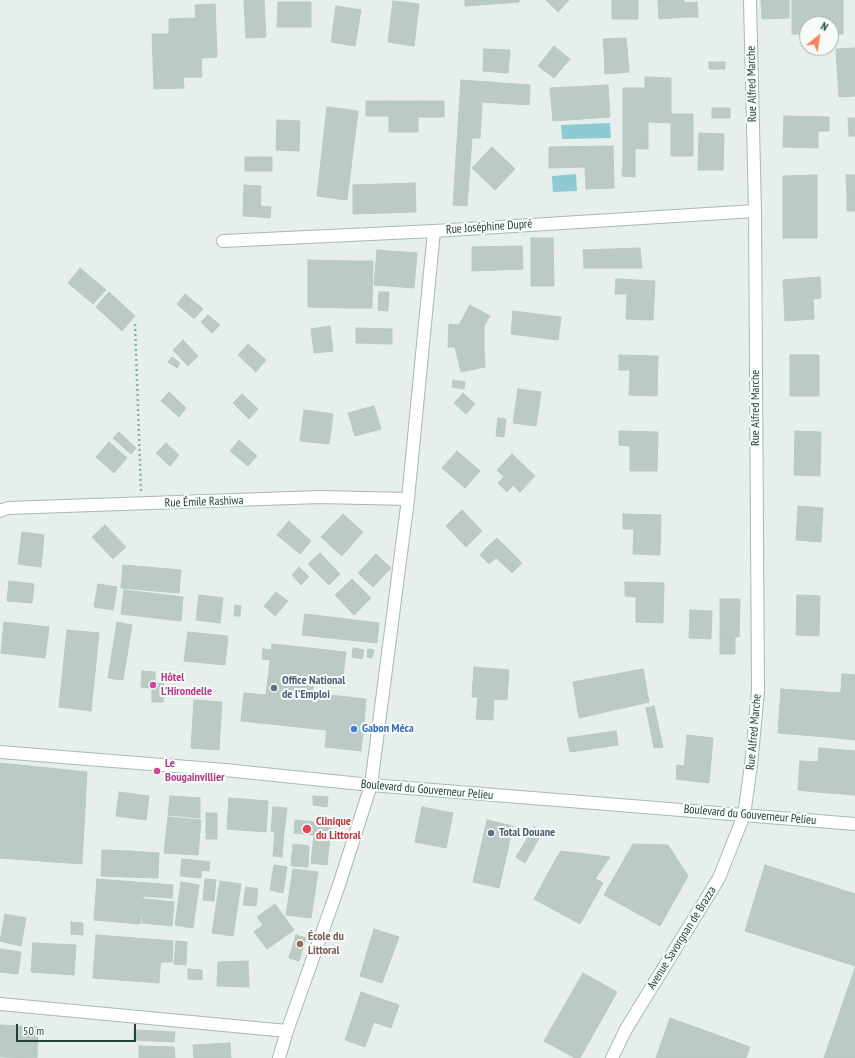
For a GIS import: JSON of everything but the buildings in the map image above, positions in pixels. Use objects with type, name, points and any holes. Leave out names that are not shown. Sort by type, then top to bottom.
[{"type":"street","name":"Rue Alfred Marche","points":[[744,815],[751,765],[758,691],[755,211],[750,0]]},
{"type":"street","name":"Rue Joséphine Dupré","points":[[223,241],[434,231],[755,211]]},
{"type":"street","points":[[279,1058],[287,1031],[339,885],[371,785],[408,499],[434,231]]},
{"type":"street","name":"Rue Émile Rashiwa","points":[[0,511],[8,508],[320,497],[408,499]]},
{"type":"street","name":"Boulevard du Gouverneur Pelieu","points":[[0,752],[225,770],[371,785],[855,824]]},
{"type":"street","name":"Avenue Savorgnan de Brazza","points":[[612,1058],[626,1029],[719,878],[744,815]]},
{"type":"street","points":[[0,1004],[287,1031]]},
{"type":"path","points":[[135,324],[142,504]]},
{"type":"water","points":[[610,123],[611,138],[562,139],[561,125]]},
{"type":"water","points":[[576,174],[577,191],[553,192],[552,176]]},
{"type":"place","name":"Hôtel L'Hirondelle","points":[[153,685]]},
{"type":"place","name":"Office National de l'Emploi","points":[[274,688]]},
{"type":"place","name":"Gabon Méca","points":[[354,729]]},
{"type":"place","name":"Le Bougainvillier","points":[[157,771]]},
{"type":"place","name":"Clinique du Littoral","points":[[307,829]]},
{"type":"place","name":"Total Douane","points":[[491,833]]},
{"type":"place","name":"École du Littoral","points":[[300,944]]}]
